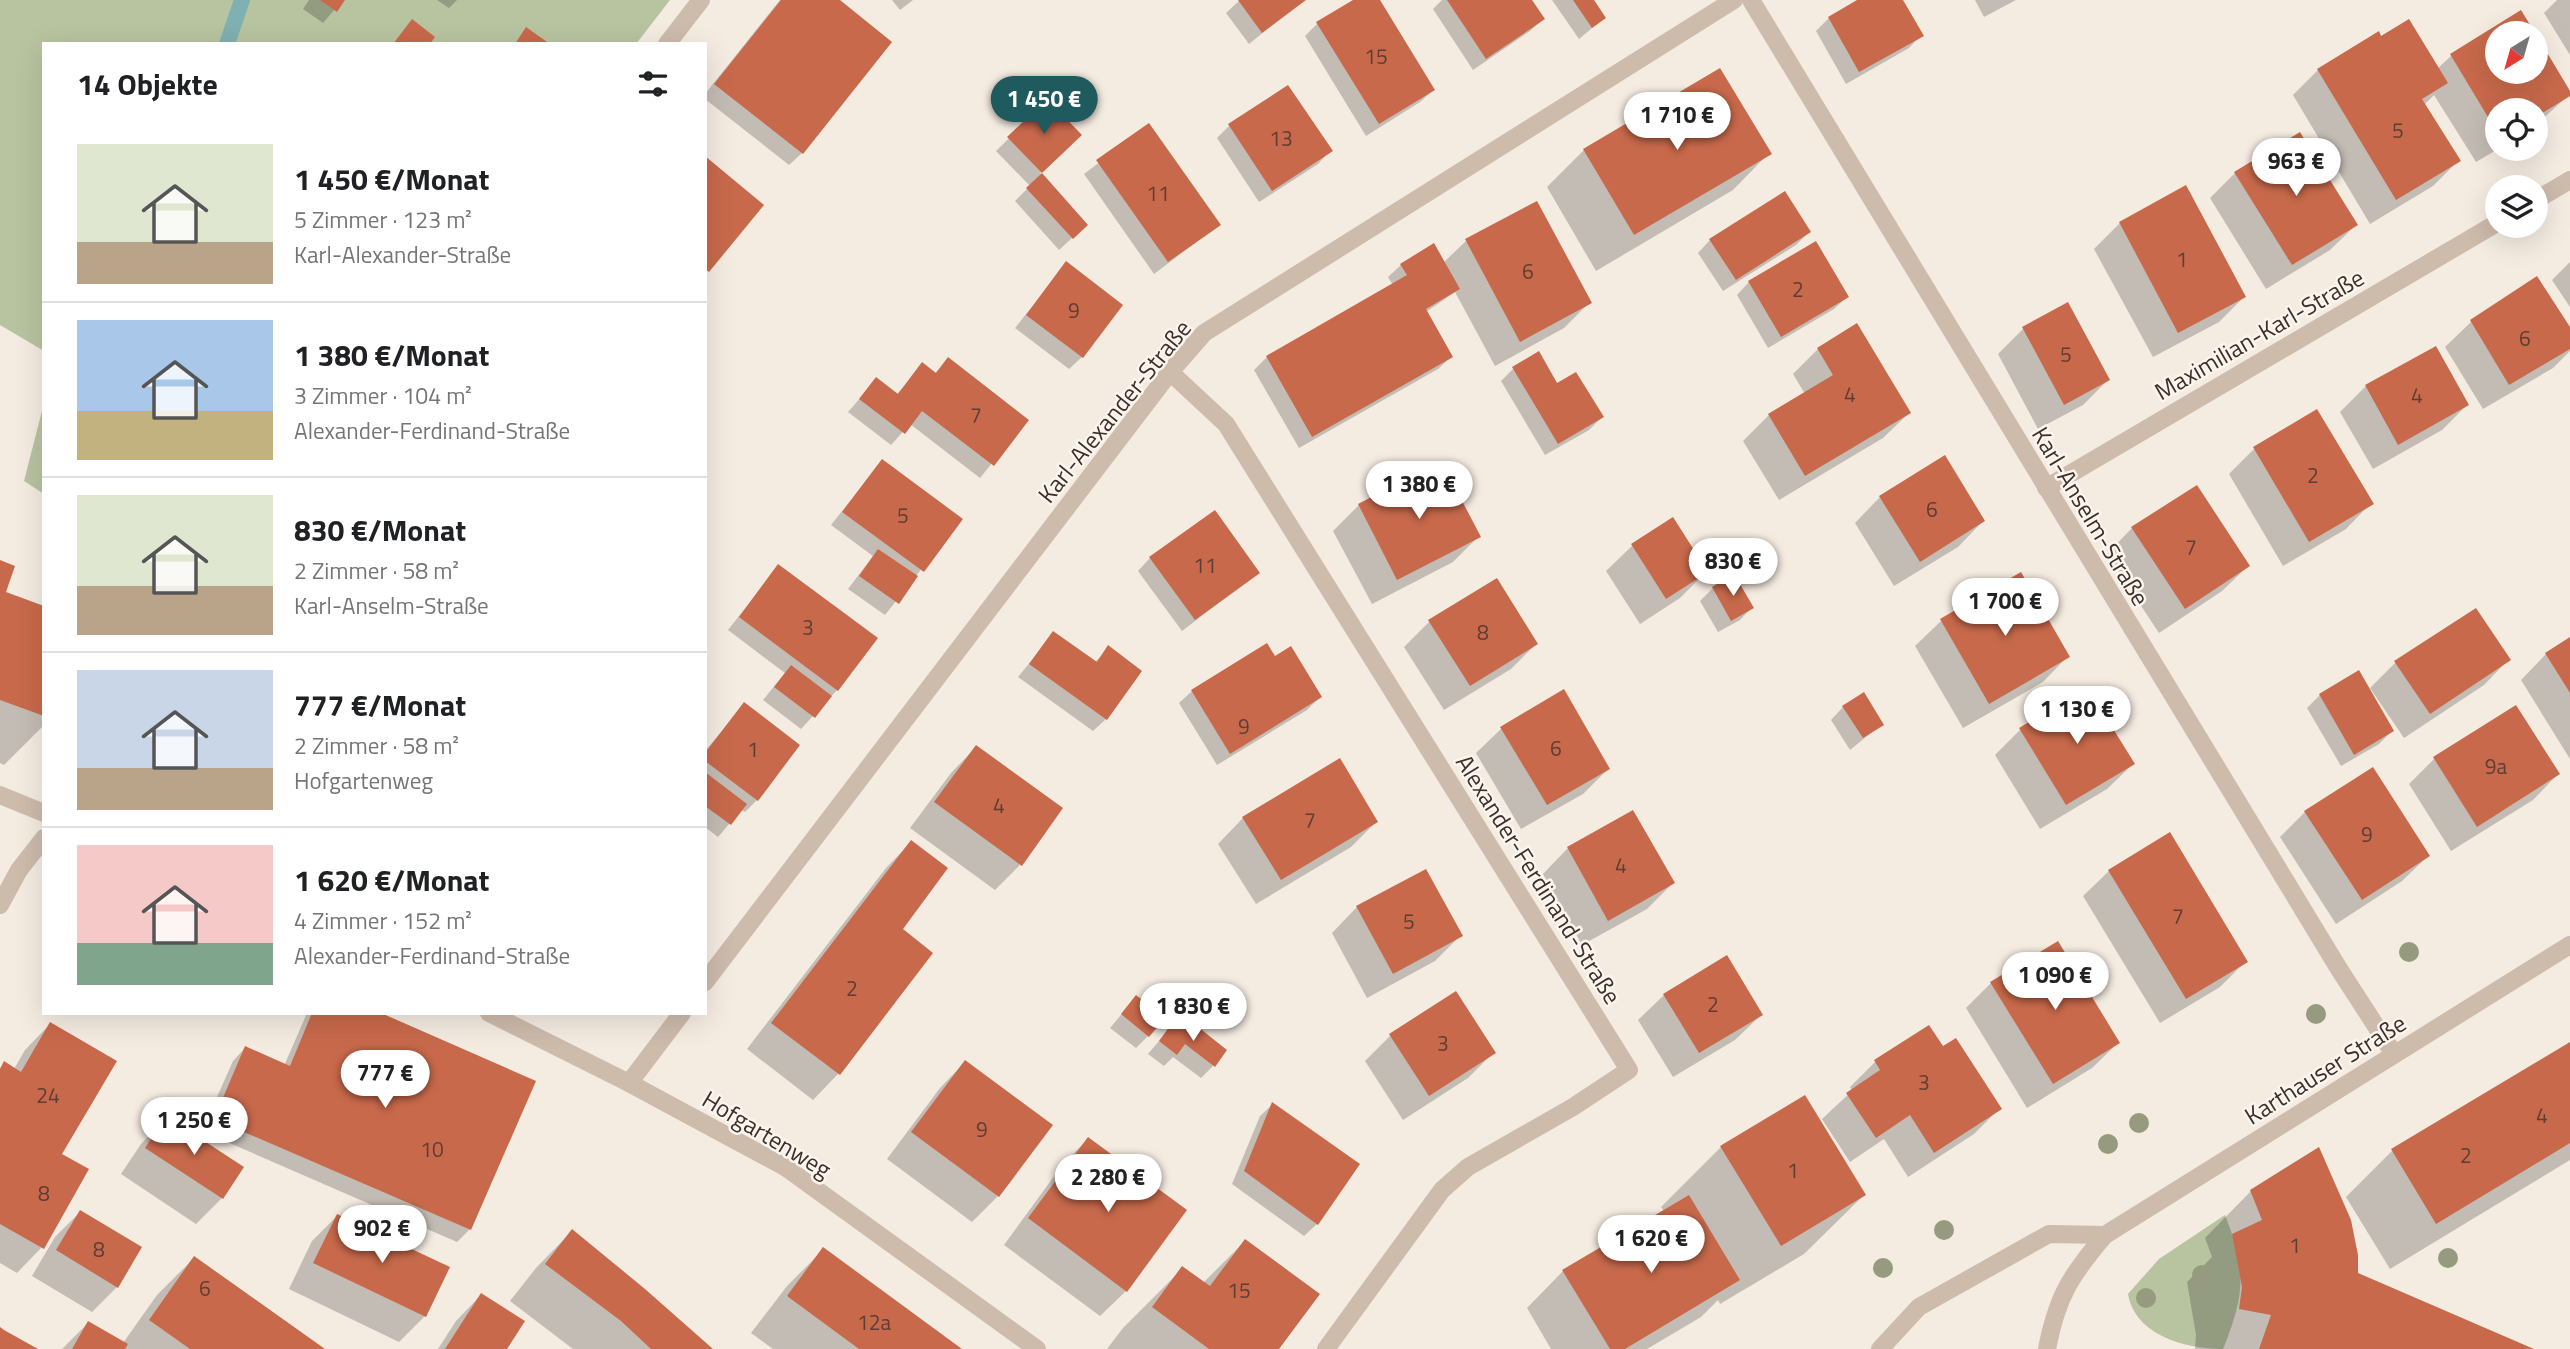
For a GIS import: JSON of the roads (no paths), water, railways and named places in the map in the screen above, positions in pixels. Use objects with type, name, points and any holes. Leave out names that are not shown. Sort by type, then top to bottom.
[{"type":"street","points":[[669,42],[701,0]]},
{"type":"street","name":"Karl-Alexander-Straße","points":[[707,979],[1170,372],[1204,334],[1734,0]]},
{"type":"street","name":"Karl-Anselm-Straße","points":[[1751,0],[2046,488],[2394,1054]]},
{"type":"street","points":[[2548,193],[2570,180]]},
{"type":"street","name":"Maximilian-Karl-Straße","points":[[2046,488],[2485,230]]},
{"type":"street","name":"Alexander-Ferdinand-Straße","points":[[1170,372],[1226,424],[1629,1070],[1573,1107],[1468,1167],[1442,1190],[1326,1349]]},
{"type":"street","points":[[0,795],[42,812]]},
{"type":"street","points":[[0,905],[19,870],[42,841]]},
{"type":"street","name":"Karthauser Straße","points":[[2047,1349],[2053,1315],[2071,1275],[2105,1235],[2570,945]]},
{"type":"street","name":"Hofgartenweg","points":[[493,1015],[629,1083],[785,1167],[1037,1349]]},
{"type":"street","points":[[629,1083],[680,1015]]},
{"type":"street","points":[[1881,1349],[1919,1307],[2049,1234],[2105,1235]]},
{"type":"waterway","points":[[228,42],[242,0]]}]
